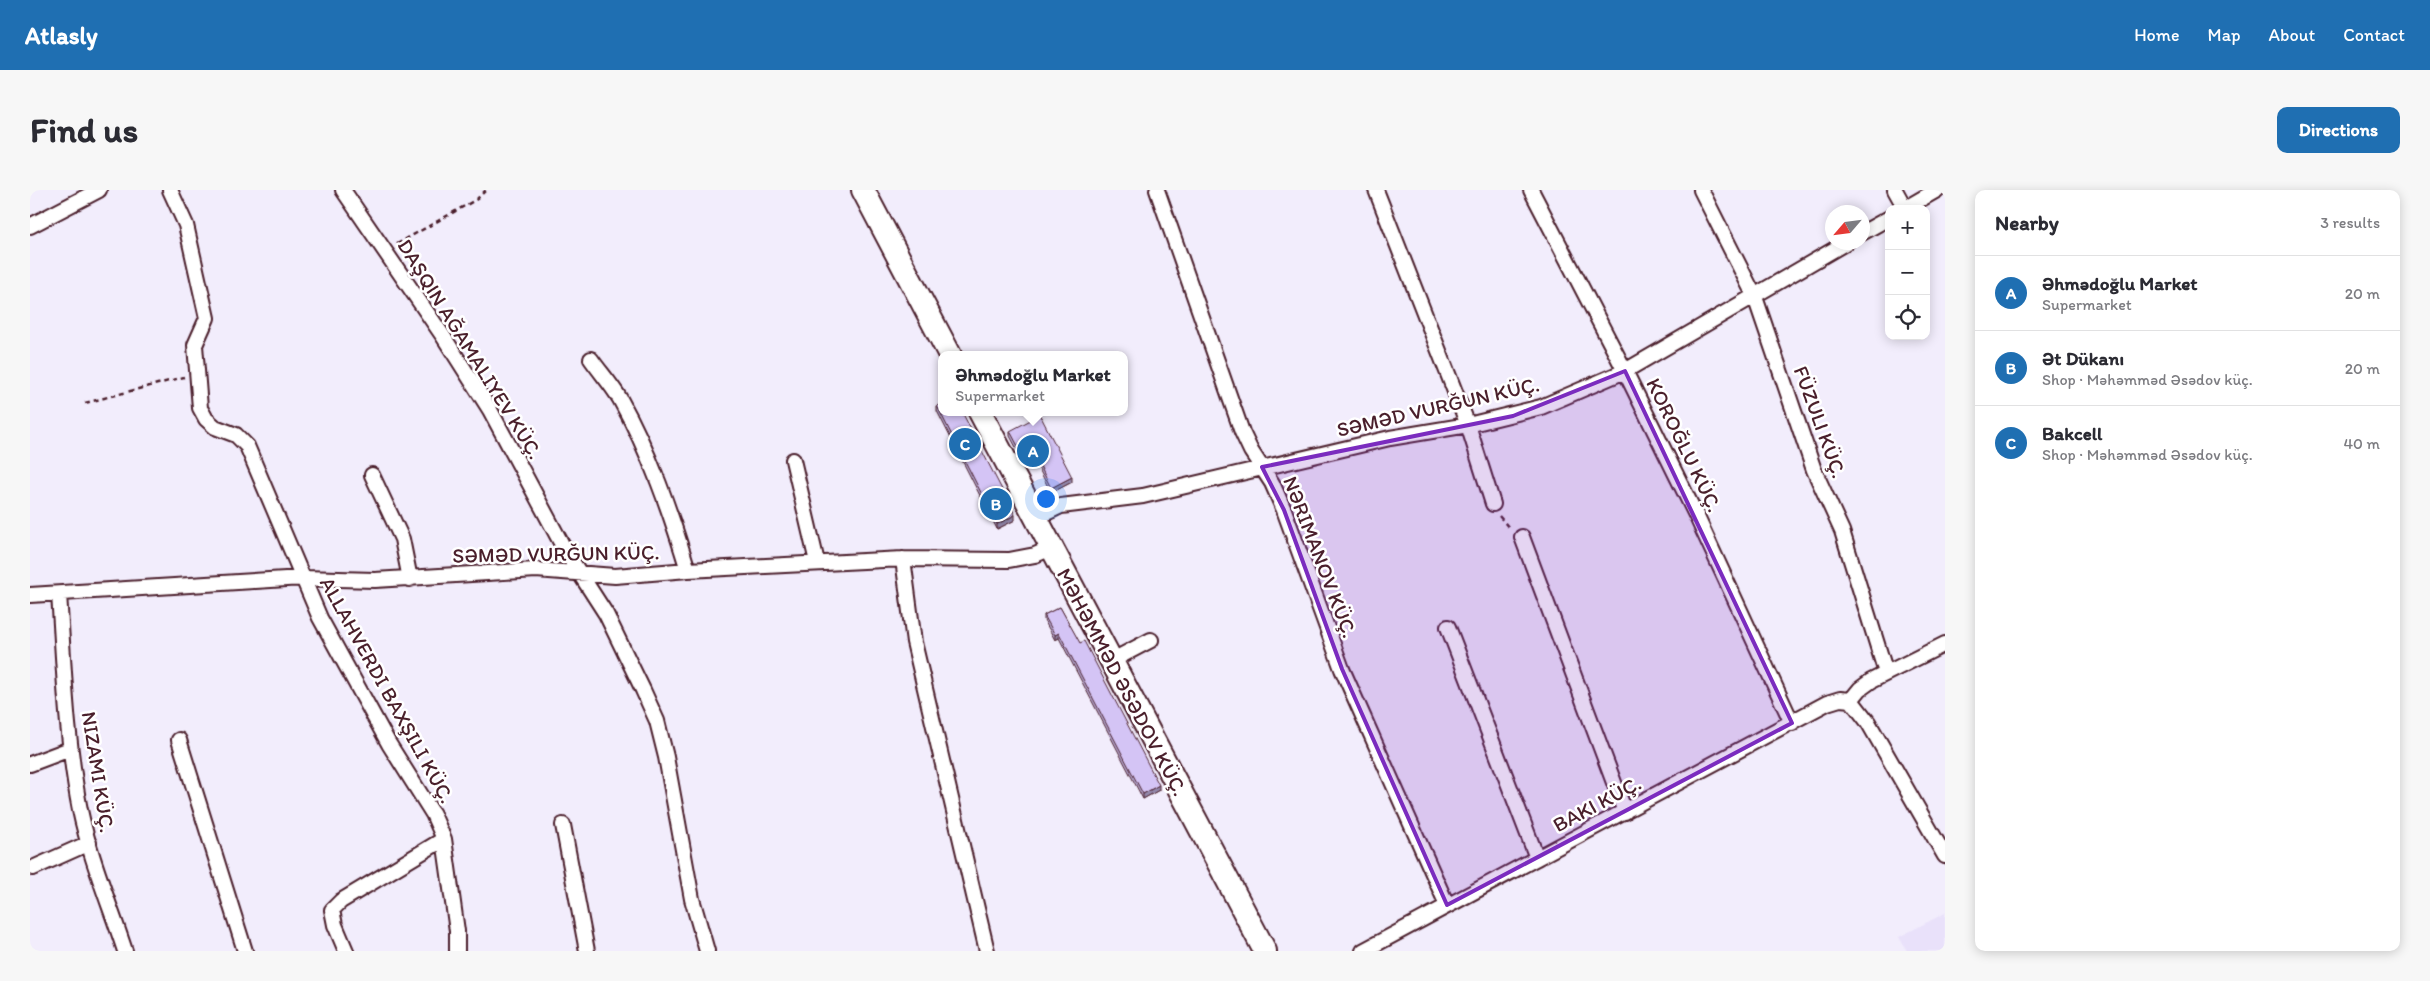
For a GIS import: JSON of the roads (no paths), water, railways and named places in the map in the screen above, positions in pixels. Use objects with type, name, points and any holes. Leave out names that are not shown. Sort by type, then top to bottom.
[{"type":"main road","points":[[863,190],[948,351]]},
{"type":"main road","name":"MƏHƏMMƏD ƏSƏDOV KÜÇ.","points":[[982,416],[1265,951]]},
{"type":"street","points":[[30,226],[99,190]]},
{"type":"street","points":[[170,190],[186,225],[207,318],[194,345],[200,408],[206,419],[215,427],[236,435],[247,446],[320,618],[389,744],[433,814],[444,839],[457,930],[457,951]]},
{"type":"street","points":[[343,190],[490,410],[566,552],[606,614],[656,721],[666,758],[692,899],[707,951]]},
{"type":"street","name":"NƏRIMANOV KÜÇ.","points":[[1157,190],[1242,432],[1272,483],[1284,510],[1342,669],[1447,905]]},
{"type":"street","points":[[1376,190],[1468,426],[1493,504]]},
{"type":"street","name":"KOROĞLU KÜÇ.","points":[[1531,190],[1625,371],[1696,515],[1792,722]]},
{"type":"street","name":"FÜZULI KÜÇ.","points":[[1701,190],[1755,297],[1814,470],[1842,531],[1886,673]]},
{"type":"street","points":[[1895,190],[1903,205]]},
{"type":"street","points":[[1910,205],[1937,190]]},
{"type":"street","points":[[1870,229],[1885,220]]},
{"type":"street","name":"SƏMƏD VURĞUN KÜÇ.","points":[[1036,518],[1062,506],[1143,496],[1390,438],[1468,426],[1541,407],[1625,371],[1834,250]]},
{"type":"street","points":[[591,359],[620,397],[644,446],[669,507],[688,570]]},
{"type":"street","points":[[793,460],[817,562]]},
{"type":"street","points":[[372,475],[402,539],[410,579]]},
{"type":"street","points":[[1522,537],[1625,812]]},
{"type":"street","name":"SƏMƏD VURĞUN KÜÇ.","points":[[30,594],[59,594],[302,578],[410,579],[536,570],[616,576],[817,562],[903,559],[1009,560],[1035,555],[1052,548]]},
{"type":"street","points":[[903,559],[914,642],[987,951]]},
{"type":"street","name":"NIZAMI KÜÇ.","points":[[59,594],[70,749],[80,810],[125,951]]},
{"type":"street","points":[[1448,627],[1537,858]]},
{"type":"street","points":[[1111,661],[1151,640]]},
{"type":"street","points":[[1851,700],[1860,689],[1886,673],[1945,644]]},
{"type":"street","points":[[1363,951],[1827,703],[1840,699],[1851,700],[1868,722],[1945,856]]},
{"type":"street","points":[[179,740],[244,951]]},
{"type":"street","points":[[30,764],[70,749]]},
{"type":"street","points":[[563,825],[587,951]]},
{"type":"street","points":[[346,951],[335,925],[332,910],[341,900],[444,839]]},
{"type":"street","points":[[34,868],[89,843]]},
{"type":"place","name":"Bakcell","points":[[965,444]]},
{"type":"place","name":"Əhmədoğlu Market","points":[[1033,451]]},
{"type":"place","name":"Ət Dükanı","points":[[996,504]]}]
